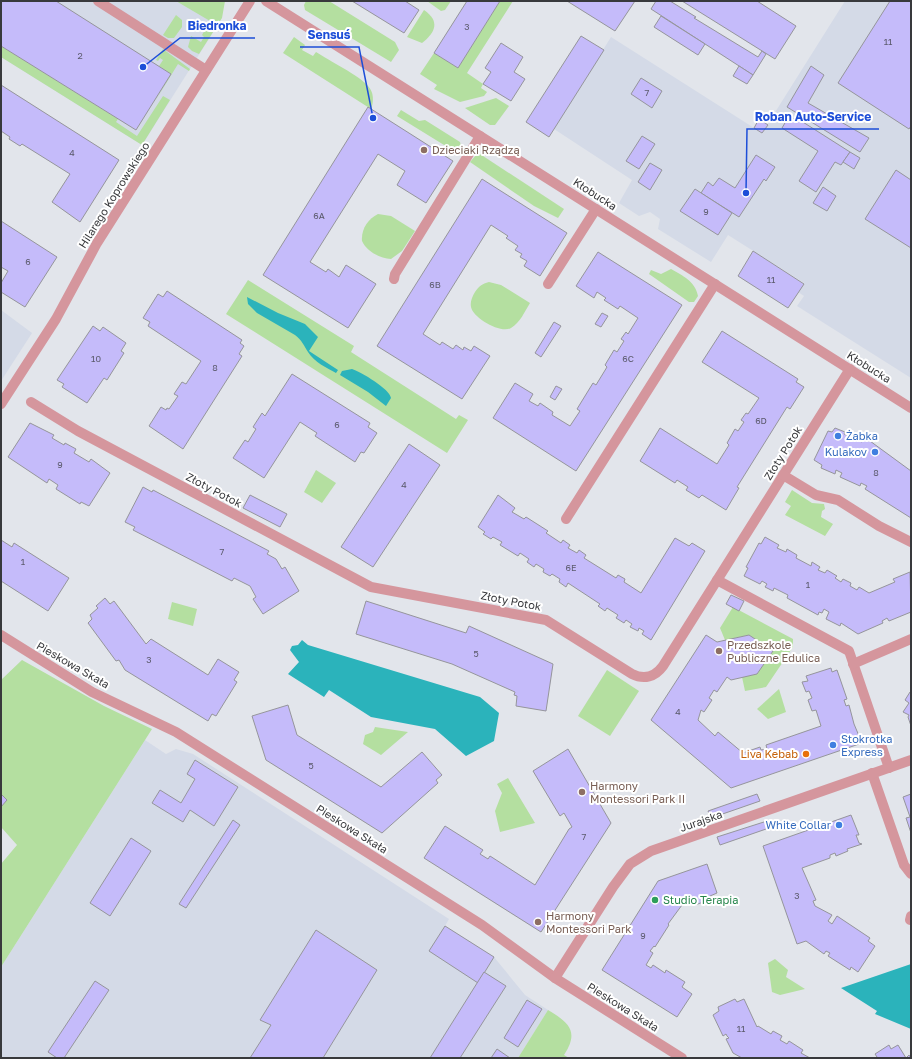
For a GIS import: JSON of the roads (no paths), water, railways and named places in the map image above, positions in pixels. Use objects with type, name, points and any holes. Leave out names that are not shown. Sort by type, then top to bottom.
[{"type":"street","points":[[98,1],[206,70]]},
{"type":"street","name":"Hilarego Koprowskiego","points":[[1,404],[56,319],[97,243],[250,1]]},
{"type":"street","name":"Kłobucka","points":[[266,1],[911,408]]},
{"type":"street","points":[[394,279],[394,274],[480,136]]},
{"type":"street","points":[[548,284],[596,209]]},
{"type":"street","points":[[566,519],[715,284]]},
{"type":"street","name":"Złoty Potok","points":[[31,402],[78,431],[371,587],[546,620],[637,676],[649,677],[659,671],[850,369]]},
{"type":"street","points":[[783,475],[816,495],[838,500],[879,526],[911,542]]},
{"type":"street","points":[[717,580],[849,651],[889,768]]},
{"type":"street","name":"Pieskowa Skała","points":[[1,636],[92,692],[176,732],[482,925],[555,978],[682,1058]]},
{"type":"street","points":[[853,664],[911,639]]},
{"type":"street","name":"Jurajska","points":[[555,978],[613,886],[630,864],[640,857],[651,851],[911,760]]},
{"type":"street","points":[[872,773],[904,865],[911,874]]},
{"type":"water","points":[[247,297],[278,313],[305,324],[318,337],[309,351],[338,370],[336,373],[314,359],[295,335],[257,313],[248,304]]},
{"type":"water","points":[[352,369],[368,377],[386,390],[391,398],[386,406],[368,392],[340,375],[342,371]]},
{"type":"water","points":[[302,640],[308,645],[480,697],[499,713],[494,741],[466,756],[435,729],[371,717],[329,690],[324,697],[288,674],[299,662],[290,650],[292,646],[298,645]]},
{"type":"water","points":[[911,964],[911,1029],[875,1014],[877,1011],[841,988]]},
{"type":"place","name":"Biedronka","points":[[143,67]]},
{"type":"place","name":"Sensuś","points":[[373,118]]},
{"type":"place","name":"Dzieciaki Rządzą","points":[[424,150]]},
{"type":"place","name":"Roban Auto-Service","points":[[746,193]]},
{"type":"place","name":"Żabka","points":[[838,436]]},
{"type":"place","name":"Kulakov","points":[[875,452]]},
{"type":"place","name":"Przedszkole Publiczne Edulica","points":[[719,651]]},
{"type":"place","name":"Stokrotka Express","points":[[833,745]]},
{"type":"place","name":"Liva Kebab","points":[[806,754]]},
{"type":"place","name":"Harmony Montessori Park II","points":[[582,792]]},
{"type":"place","name":"White Collar","points":[[839,825]]},
{"type":"place","name":"Studio Terapia","points":[[655,900]]},
{"type":"place","name":"Harmony Montessori Park","points":[[538,922]]}]
